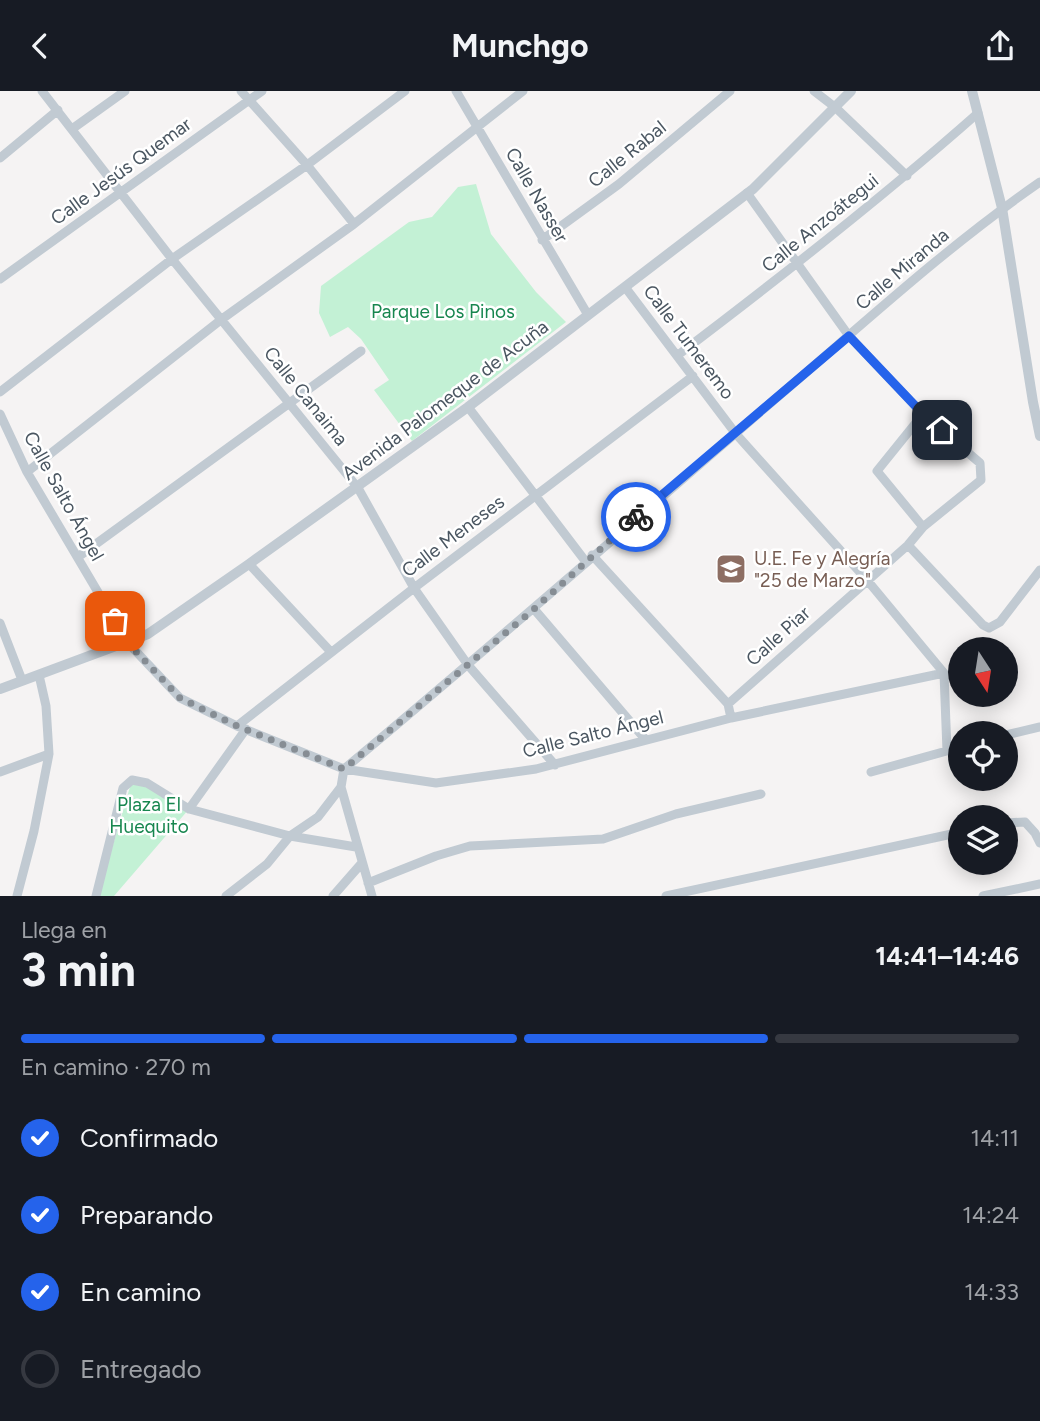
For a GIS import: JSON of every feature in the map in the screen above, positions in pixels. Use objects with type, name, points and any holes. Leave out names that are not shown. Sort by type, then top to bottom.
[{"type":"street","name":"Calle Canaima","points":[[42,91],[172,259],[358,488],[414,588],[468,665],[555,765]]},
{"type":"street","points":[[72,129],[125,91]]},
{"type":"street","points":[[241,91],[354,223]]},
{"type":"street","name":"Calle Jesús Quemar","points":[[0,279],[262,91]]},
{"type":"street","points":[[0,392],[172,259],[307,165],[405,91]]},
{"type":"street","name":"Calle Nasser","points":[[456,91],[588,315]]},
{"type":"street","points":[[27,472],[222,319],[354,223],[523,91]]},
{"type":"street","name":"Calle Rabal","points":[[542,240],[619,184],[730,91]]},
{"type":"street","points":[[814,91],[836,108],[907,176]]},
{"type":"street","name":"Avenida Palomeque de Acuña","points":[[0,689],[148,634],[358,488],[747,193],[851,91]]},
{"type":"street","points":[[972,91],[1002,208],[1032,403],[1040,436]]},
{"type":"street","points":[[0,158],[58,110]]},
{"type":"street","name":"Calle Anzoátegui","points":[[678,355],[797,265],[907,176],[978,113]]},
{"type":"street","name":"Calle Miranda","points":[[344,769],[534,609],[849,336],[1002,208],[1040,182]]},
{"type":"street","points":[[747,193],[849,336],[923,414],[877,471],[923,527]]},
{"type":"street","name":"Calle Tumeremo","points":[[625,287],[736,434],[867,580],[944,673]]},
{"type":"street","points":[[78,557],[361,351]]},
{"type":"street","name":"Calle Meneses","points":[[189,809],[242,727],[331,652],[693,376]]},
{"type":"street","points":[[468,407],[534,496],[589,559],[728,704],[731,718]]},
{"type":"street","name":"Calle Salto Ángel","points":[[0,414],[27,472],[128,643],[180,698],[344,769],[436,783],[555,765],[731,718],[944,673]]},
{"type":"street","name":"Calle Piar","points":[[728,704],[908,545],[923,527],[981,480],[980,463],[923,414]]},
{"type":"street","points":[[908,545],[983,625],[989,628],[1000,622],[1040,570]]},
{"type":"street","points":[[249,564],[331,652]]},
{"type":"street","points":[[534,609],[645,739]]},
{"type":"street","points":[[0,623],[22,680]]},
{"type":"street","points":[[871,772],[947,751],[944,673]]},
{"type":"street","points":[[29,896],[18,894],[49,754],[46,706],[39,675]]},
{"type":"street","points":[[1018,733],[1040,727]]},
{"type":"street","points":[[0,772],[49,754]]},
{"type":"street","points":[[344,769],[341,787],[372,896]]},
{"type":"street","points":[[96,896],[123,788],[132,780],[147,783],[189,809],[290,836],[356,847]]},
{"type":"street","points":[[226,896],[267,864],[290,836],[318,817],[341,787]]},
{"type":"street","points":[[368,883],[436,856],[470,846],[603,839],[676,814],[761,794]]},
{"type":"street","points":[[1018,822],[1025,822],[1040,843]]},
{"type":"street","points":[[666,896],[948,835]]},
{"type":"street","points":[[333,896],[361,863]]},
{"type":"street","points":[[983,896],[1040,884]]},
{"type":"green space","name":"Parque Los Pinos","points":[[476,184],[491,234],[536,292],[566,322],[412,441],[374,390],[389,380],[361,339],[348,327],[330,337],[319,313],[321,286],[409,222],[432,217],[458,187]]},
{"type":"green space","name":"Plaza El Huequito","points":[[132,780],[147,783],[189,809],[114,896],[98,896]]},
{"type":"way so far","points":[[115,621],[128,643],[180,698],[237,726],[344,769],[534,609],[636,517]]},
{"type":"place","name":"U.E. Fe y Alegría \"25 de Marzo\"","points":[[731,569]]},
{"type":"route","points":[[636,517],[849,336],[923,414],[942,430]]}]
